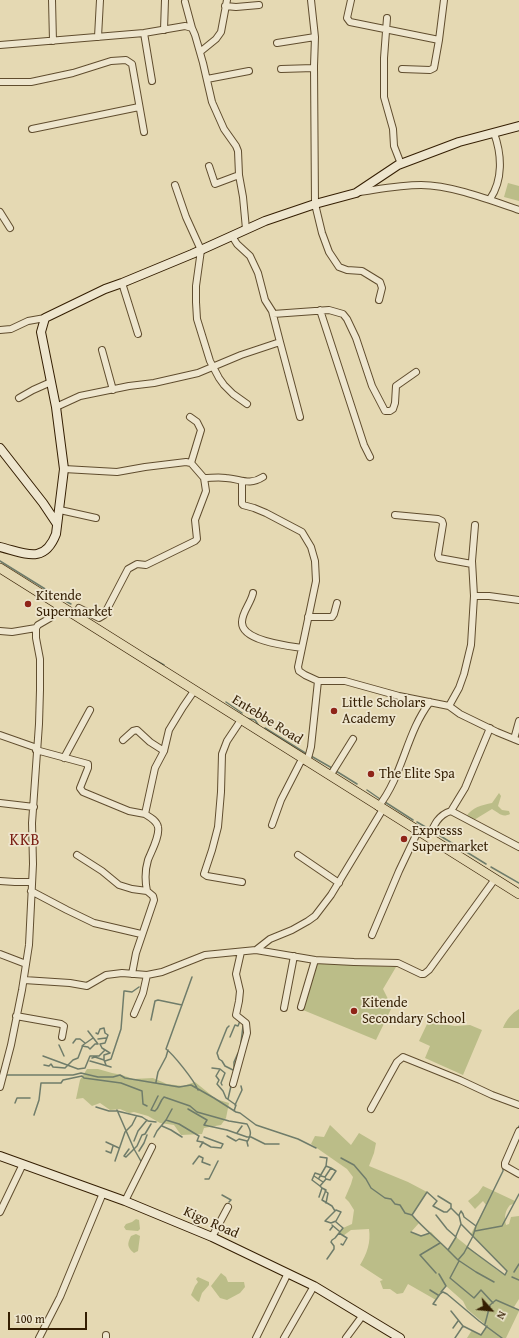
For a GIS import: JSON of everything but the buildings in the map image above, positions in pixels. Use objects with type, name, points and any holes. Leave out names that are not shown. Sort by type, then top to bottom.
[{"type":"main road","name":"Entebbe Road","points":[[0,568],[519,894]]},
{"type":"street","points":[[52,0],[53,41]]},
{"type":"street","points":[[98,37],[100,0]]},
{"type":"street","points":[[164,30],[165,0]]},
{"type":"street","points":[[311,0],[315,37],[316,204],[322,234],[329,252],[338,266],[362,271],[380,282],[382,288],[379,300]]},
{"type":"street","points":[[351,0],[347,15],[348,20],[365,26],[439,40]]},
{"type":"street","points":[[402,69],[430,70],[434,68],[444,0]]},
{"type":"street","points":[[185,2],[200,52],[212,102],[224,129],[236,146],[239,156],[239,175],[246,229]]},
{"type":"street","points":[[200,52],[221,32],[226,3],[236,7],[259,5]]},
{"type":"street","points":[[387,18],[384,58],[384,97],[393,129],[394,146],[401,164]]},
{"type":"street","points":[[0,45],[144,33],[184,26],[192,28]]},
{"type":"street","points":[[144,33],[152,81]]},
{"type":"street","points":[[278,43],[315,37]]},
{"type":"street","points":[[0,82],[31,82],[73,73],[111,61],[126,60],[132,64],[144,132]]},
{"type":"street","points":[[281,70],[314,68]]},
{"type":"street","points":[[207,79],[249,71]]},
{"type":"street","points":[[32,129],[139,107]]},
{"type":"street","points":[[356,192],[401,164],[459,142],[519,126]]},
{"type":"street","points":[[490,200],[494,193],[500,166],[498,145],[494,133]]},
{"type":"street","points":[[209,166],[215,184],[239,175]]},
{"type":"street","points":[[175,185],[186,217],[201,250],[196,286],[196,302],[198,319],[212,367],[218,378],[233,394],[247,404]]},
{"type":"street","points":[[0,330],[11,329],[28,321],[45,318],[105,289],[122,284],[265,221],[356,192],[393,186],[422,185],[463,192],[519,210]]},
{"type":"street","points":[[0,212],[10,228]]},
{"type":"street","points":[[232,236],[237,244],[250,256],[258,273],[265,300],[273,314],[300,417]]},
{"type":"street","points":[[122,284],[138,334]]},
{"type":"street","points":[[273,314],[320,310],[335,311],[343,314],[356,338],[372,386],[385,411],[390,411],[394,407],[396,386],[416,372]]},
{"type":"street","points":[[320,310],[364,445],[370,457]]},
{"type":"street","points":[[0,547],[24,554],[36,555],[47,550],[56,534],[64,469],[56,407],[41,332],[45,318]]},
{"type":"street","points":[[56,407],[80,396],[198,373],[241,355],[280,342]]},
{"type":"street","points":[[102,350],[113,390]]},
{"type":"street","points":[[19,398],[51,382]]},
{"type":"street","points":[[190,417],[197,422],[201,430],[190,463]]},
{"type":"street","points":[[0,448],[43,503],[57,524]]},
{"type":"street","points":[[64,469],[117,472],[186,462],[190,463],[204,478],[206,491],[195,520],[198,539],[146,565],[137,564],[128,569],[104,615],[99,618],[79,608],[75,616]]},
{"type":"street","points":[[204,478],[228,478],[248,482],[254,482],[263,478]]},
{"type":"street","points":[[242,481],[242,504],[260,510],[302,532],[308,542],[316,568],[316,581],[298,667],[299,671],[318,681],[346,681],[379,691],[449,706],[460,714],[517,740],[519,721]]},
{"type":"street","points":[[60,510],[96,518]]},
{"type":"street","points":[[396,515],[441,520],[443,522],[438,555],[439,558],[472,564]]},
{"type":"street","points":[[449,706],[459,688],[468,661],[471,645],[474,596],[472,564],[475,524]]},
{"type":"street","points":[[253,593],[242,622],[245,631],[265,641],[302,648]]},
{"type":"street","points":[[474,596],[489,596],[519,600]]},
{"type":"street","points":[[308,617],[332,617],[337,603]]},
{"type":"street","points":[[0,631],[12,632],[36,628],[50,618],[59,606]]},
{"type":"street","points":[[0,1087],[11,1045],[24,980],[29,945],[32,882],[32,823],[39,724],[40,659],[35,634],[36,628]]},
{"type":"street","points":[[272,825],[281,800],[311,747],[318,681]]},
{"type":"street","points":[[145,814],[155,768],[164,751],[170,728],[194,691]]},
{"type":"street","points":[[256,950],[270,939],[292,930],[315,916],[338,883],[380,808],[396,777],[418,722],[430,702]]},
{"type":"street","points":[[64,758],[90,710]]},
{"type":"street","points":[[241,720],[227,741],[222,754],[218,827],[204,874],[207,876],[242,882]]},
{"type":"street","points":[[428,837],[438,819],[451,811],[465,788],[490,728]]},
{"type":"street","points":[[123,740],[133,731],[137,730],[150,742],[164,751]]},
{"type":"street","points":[[0,735],[37,749],[89,765],[80,788],[86,794],[129,811],[145,814],[156,822],[159,828],[158,836],[147,867],[145,879],[147,891]]},
{"type":"street","points":[[330,776],[353,739]]},
{"type":"street","points":[[0,803],[34,807]]},
{"type":"street","points":[[451,811],[519,847]]},
{"type":"street","points":[[372,935],[418,831]]},
{"type":"street","points":[[77,855],[102,871],[119,885],[147,891],[153,896],[154,900],[141,934],[132,974]]},
{"type":"street","points":[[298,855],[338,883]]},
{"type":"street","points":[[24,980],[70,983],[87,986],[106,974],[147,975],[162,972],[205,955],[256,950],[315,960],[398,963],[424,974],[429,970],[495,879]]},
{"type":"street","points":[[0,881],[32,882]]},
{"type":"street","points":[[31,890],[67,910],[94,922],[141,934]]},
{"type":"street","points":[[233,1084],[248,1033],[246,1023],[236,1015],[240,1001],[240,991],[236,974],[241,952]]},
{"type":"street","points":[[0,954],[26,964]]},
{"type":"street","points":[[284,1008],[294,956]]},
{"type":"street","points":[[301,1007],[315,960]]},
{"type":"street","points":[[134,1014],[143,993],[147,975]]},
{"type":"street","points":[[16,1016],[61,1024],[64,1026],[62,1037]]},
{"type":"street","points":[[371,1109],[397,1062],[403,1057],[519,1105]]},
{"type":"street","points":[[519,1131],[505,1166],[519,1174]]},
{"type":"street","points":[[125,1201],[152,1147]]},
{"type":"street","name":"Kigo Road","points":[[0,1156],[125,1201],[212,1236],[262,1262],[314,1286],[400,1338]]},
{"type":"street","points":[[0,1212],[23,1164]]},
{"type":"street","points":[[39,1338],[41,1331],[60,1297],[103,1193]]},
{"type":"street","points":[[212,1236],[228,1207]]},
{"type":"street","points":[[256,1338],[288,1273]]},
{"type":"street","points":[[284,1338],[314,1286]]},
{"type":"street","points":[[346,1338],[363,1315]]},
{"type":"green space","points":[[508,183],[519,186],[519,201],[504,197]]},
{"type":"green space","points":[[499,793],[501,796],[498,806],[502,810],[509,811],[510,814],[503,815],[492,809],[474,820],[466,817],[474,809],[492,803]]},
{"type":"green space","points":[[317,963],[396,967],[383,989],[392,1007],[376,1040],[303,1010]]},
{"type":"green space","points":[[519,1009],[519,1028],[503,1028],[510,1017]]},
{"type":"green space","points":[[428,1022],[455,1026],[470,1025],[482,1030],[463,1075],[425,1058],[430,1046],[419,1041]]},
{"type":"green space","points":[[87,1069],[98,1069],[133,1079],[153,1078],[167,1084],[183,1086],[195,1082],[216,1099],[229,1103],[226,1118],[221,1125],[204,1128],[202,1134],[181,1135],[174,1125],[160,1123],[148,1116],[134,1112],[129,1113],[120,1109],[110,1110],[100,1103],[92,1106],[83,1098],[76,1099],[80,1080]]},
{"type":"green space","points":[[330,1125],[351,1145],[359,1133],[376,1143],[369,1166],[408,1182],[427,1192],[412,1215],[419,1223],[411,1232],[421,1236],[431,1232],[448,1250],[456,1237],[505,1275],[507,1271],[471,1234],[486,1205],[483,1201],[475,1209],[468,1201],[478,1193],[483,1186],[515,1201],[507,1210],[505,1219],[506,1225],[509,1224],[511,1217],[519,1216],[519,1299],[514,1307],[519,1311],[506,1338],[467,1338],[472,1330],[481,1335],[487,1326],[467,1309],[463,1301],[446,1286],[436,1300],[408,1284],[403,1293],[397,1294],[390,1289],[383,1289],[380,1281],[383,1280],[360,1265],[368,1248],[369,1229],[351,1230],[343,1236],[339,1233],[343,1228],[352,1224],[354,1210],[345,1198],[353,1177],[347,1169],[311,1144],[315,1136],[324,1137]]},
{"type":"green space","points":[[136,1219],[139,1220],[140,1229],[138,1231],[126,1230],[124,1227],[126,1224]]},
{"type":"green space","points":[[136,1234],[140,1236],[138,1251],[134,1253],[130,1249],[128,1243],[131,1236]]},
{"type":"green space","points":[[221,1273],[226,1277],[228,1282],[244,1282],[245,1287],[240,1293],[227,1300],[220,1298],[211,1286]]},
{"type":"green space","points":[[198,1277],[209,1282],[209,1285],[202,1293],[199,1302],[191,1295],[198,1282],[196,1279]]},
{"type":"waterway","points":[[0,561],[50,592]]},
{"type":"waterway","points":[[52,594],[71,604]]},
{"type":"waterway","points":[[81,613],[92,621]]},
{"type":"waterway","points":[[146,655],[164,665]]},
{"type":"waterway","points":[[226,702],[242,713]]},
{"type":"waterway","points":[[246,718],[255,720],[259,726]]},
{"type":"waterway","points":[[265,728],[307,754]]},
{"type":"waterway","points":[[311,756],[332,768]]},
{"type":"waterway","points":[[336,771],[357,784]]},
{"type":"waterway","points":[[367,790],[380,799]]},
{"type":"waterway","points":[[385,802],[413,820]]},
{"type":"waterway","points":[[417,822],[429,829]]},
{"type":"waterway","points":[[434,832],[486,864]]},
{"type":"waterway","points":[[491,867],[519,883]]},
{"type":"waterway","points":[[192,977],[166,1049],[183,1068],[198,1090]]},
{"type":"waterway","points":[[105,1061],[111,1059],[121,1029],[124,991],[132,992],[139,987]]},
{"type":"waterway","points":[[151,1020],[155,1001],[158,1000],[182,1005]]},
{"type":"waterway","points":[[230,1037],[235,1025],[238,1026],[240,1021]]},
{"type":"waterway","points":[[229,1026],[217,1053],[219,1059],[225,1066],[233,1070]]},
{"type":"waterway","points":[[240,1050],[243,1026]]},
{"type":"waterway","points":[[96,1033],[98,1034],[100,1029],[104,1028],[105,1033],[108,1035],[105,1043],[100,1044],[102,1048],[110,1053],[104,1055],[106,1065]]},
{"type":"waterway","points":[[82,1046],[90,1049],[95,1044],[98,1044],[88,1031]]},
{"type":"waterway","points":[[44,1065],[49,1066],[51,1064],[53,1067],[65,1068],[73,1060],[78,1058],[83,1045],[93,1038]]},
{"type":"waterway","points":[[98,1039],[106,1038]]},
{"type":"waterway","points":[[73,1043],[76,1039],[80,1039],[85,1043]]},
{"type":"waterway","points":[[59,1045],[64,1056]]},
{"type":"waterway","points":[[43,1056],[78,1069],[85,1068],[90,1056],[99,1056],[105,1050]]},
{"type":"waterway","points":[[156,1082],[158,1072],[168,1050]]},
{"type":"waterway","points":[[234,1069],[234,1062],[238,1053]]},
{"type":"waterway","points":[[92,1058],[95,1057],[104,1060]]},
{"type":"waterway","points":[[90,1061],[111,1067]]},
{"type":"waterway","points":[[212,1068],[220,1069]]},
{"type":"waterway","points":[[222,1085],[221,1083],[225,1073],[220,1069],[216,1076],[219,1080],[217,1084],[223,1091],[226,1098],[236,1105],[234,1111]]},
{"type":"waterway","points":[[7,1075],[73,1075],[81,1073],[98,1077],[113,1077],[120,1075],[125,1078],[179,1087],[191,1085],[240,1113],[256,1125],[298,1139],[316,1148]]},
{"type":"waterway","points":[[82,1076],[84,1078],[121,1083],[142,1091],[143,1104],[147,1106]]},
{"type":"waterway","points":[[34,1115],[39,1100],[41,1083],[61,1083],[63,1080],[82,1076]]},
{"type":"waterway","points":[[228,1099],[231,1086]]},
{"type":"waterway","points":[[235,1105],[242,1090],[241,1086]]},
{"type":"waterway","points":[[158,1096],[151,1110],[155,1111],[164,1097],[190,1106],[197,1112],[229,1121],[247,1124],[250,1133],[250,1137],[247,1142],[248,1146]]},
{"type":"waterway","points":[[15,1103],[17,1098],[30,1098]]},
{"type":"waterway","points":[[96,1107],[142,1117],[148,1121],[156,1122]]},
{"type":"waterway","points":[[154,1137],[172,1109]]},
{"type":"waterway","points":[[188,1109],[207,1120],[204,1125],[251,1137],[265,1144],[279,1144]]},
{"type":"waterway","points":[[117,1110],[134,1149],[142,1163]]},
{"type":"waterway","points":[[115,1161],[125,1132],[132,1125],[136,1117]]},
{"type":"waterway","points":[[134,1141],[138,1131],[147,1120]]},
{"type":"waterway","points":[[166,1120],[179,1124],[199,1136],[197,1141],[211,1147],[221,1148],[223,1144],[204,1137]]},
{"type":"waterway","points":[[129,1149],[124,1156],[126,1157],[137,1146],[142,1135],[145,1134],[151,1124]]},
{"type":"waterway","points":[[162,1126],[182,1137]]},
{"type":"waterway","points":[[237,1133],[242,1126]]},
{"type":"waterway","points":[[517,1130],[519,1126]]},
{"type":"waterway","points":[[139,1151],[147,1135]]},
{"type":"waterway","points":[[227,1136],[236,1141],[239,1139],[247,1141]]},
{"type":"waterway","points":[[106,1142],[119,1148]]},
{"type":"waterway","points":[[200,1147],[203,1142]]},
{"type":"waterway","points":[[106,1151],[111,1153],[113,1146]]},
{"type":"waterway","points":[[193,1164],[199,1156],[203,1158],[202,1162],[210,1165]]},
{"type":"waterway","points":[[319,1178],[326,1166],[327,1158],[320,1157]]},
{"type":"waterway","points":[[341,1158],[354,1165],[366,1179],[371,1188],[385,1198],[391,1199],[395,1204],[400,1205],[405,1213],[412,1215],[448,1250]]},
{"type":"waterway","points":[[205,1179],[209,1179],[218,1161]]},
{"type":"waterway","points":[[325,1177],[331,1168],[326,1166]]},
{"type":"waterway","points":[[436,1215],[447,1229],[456,1237],[448,1250],[458,1260],[464,1253],[473,1236],[476,1226],[503,1171],[503,1167]]},
{"type":"waterway","points":[[321,1176],[330,1180],[336,1171],[331,1168]]},
{"type":"waterway","points":[[320,1186],[312,1180],[315,1173],[321,1175]]},
{"type":"waterway","points":[[314,1176],[323,1182]]},
{"type":"waterway","points":[[322,1188],[320,1186],[326,1179]]},
{"type":"waterway","points":[[319,1197],[322,1188],[326,1190],[322,1200],[332,1206],[335,1211]]},
{"type":"waterway","points":[[325,1191],[328,1193],[326,1203]]},
{"type":"waterway","points":[[412,1215],[427,1192],[437,1201],[433,1206],[444,1212],[447,1212],[451,1208]]},
{"type":"waterway","points":[[475,1231],[502,1226],[519,1194]]},
{"type":"waterway","points":[[222,1195],[231,1200],[229,1202]]},
{"type":"waterway","points":[[438,1196],[451,1204],[451,1208],[459,1216]]},
{"type":"waterway","points":[[336,1210],[341,1212],[336,1221],[331,1223],[325,1221],[336,1210]]},
{"type":"waterway","points":[[461,1211],[464,1217],[476,1226]]},
{"type":"waterway","points":[[456,1236],[461,1224],[459,1215],[461,1211]]},
{"type":"waterway","points":[[327,1259],[334,1249],[331,1242],[332,1240],[343,1228],[336,1222]]},
{"type":"waterway","points":[[461,1224],[507,1271],[505,1275],[467,1247]]},
{"type":"waterway","points":[[332,1225],[339,1231]]},
{"type":"waterway","points":[[330,1230],[333,1226]]},
{"type":"waterway","points":[[411,1232],[421,1236],[430,1233]]},
{"type":"waterway","points":[[339,1233],[347,1238],[343,1245],[341,1244]]},
{"type":"waterway","points":[[436,1273],[420,1255],[440,1243]]},
{"type":"waterway","points":[[458,1260],[494,1282]]},
{"type":"waterway","points":[[459,1261],[450,1278],[474,1298],[481,1290],[493,1303]]},
{"type":"waterway","points":[[514,1272],[519,1264]]},
{"type":"waterway","points":[[439,1274],[446,1286],[441,1292]]},
{"type":"waterway","points":[[512,1277],[519,1280]]},
{"type":"waterway","points":[[430,1290],[438,1295]]},
{"type":"waterway","points":[[436,1305],[433,1304],[443,1292],[502,1338]]},
{"type":"waterway","points":[[485,1324],[490,1305],[496,1300],[519,1310]]},
{"type":"waterway","points":[[451,1311],[463,1326],[481,1335],[487,1326]]},
{"type":"waterway","points":[[453,1328],[458,1321]]},
{"type":"waterway","points":[[455,1338],[463,1326]]},
{"type":"place","name":"Kitende Supermarket","points":[[28,604]]},
{"type":"place","name":"Little Scholars Academy","points":[[334,711]]},
{"type":"place","name":"The Elite Spa","points":[[371,774]]},
{"type":"place","name":"Expresss Supermarket","points":[[404,839]]},
{"type":"place","name":"Kitende Secondary School","points":[[354,1011]]},
{"type":"district","name":"KKB","points":[[25,841]]}]
